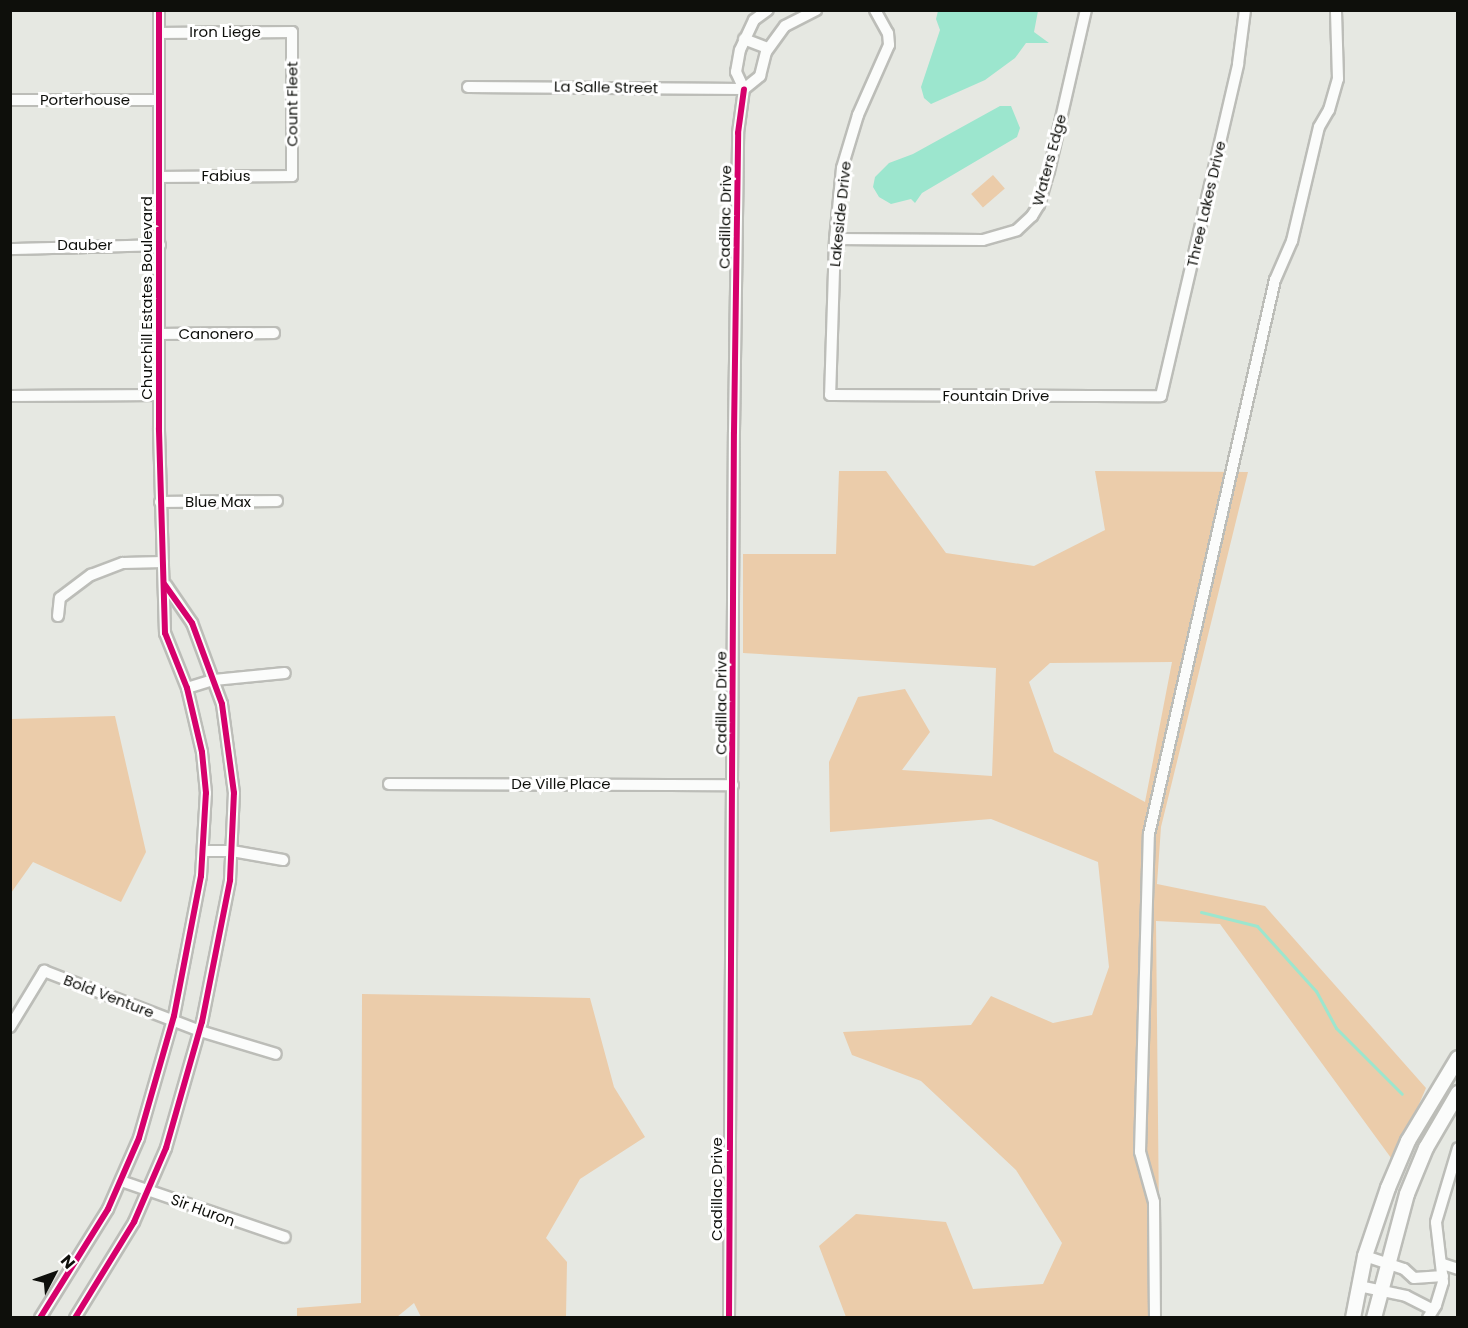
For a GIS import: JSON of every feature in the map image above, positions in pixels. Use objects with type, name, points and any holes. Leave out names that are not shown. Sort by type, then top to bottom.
[{"type":"main road","points":[[1353,1317],[1365,1256],[1408,1141],[1438,1086],[1458,1058]]},
{"type":"main road","points":[[1374,1317],[1386,1262],[1407,1194],[1456,1096],[1438,1086]]},
{"type":"street","name":"Churchill Estates Boulevard","points":[[40,1317],[75,1267],[121,1181],[152,1096],[173,1020],[203,851],[203,763],[187,688],[165,633],[165,585],[159,502],[159,10]]},
{"type":"street","points":[[768,10],[754,20],[744,39],[736,72],[744,89],[760,76],[767,48],[785,26],[800,13],[816,10]]},
{"type":"street","name":"Lakeside Drive","points":[[830,395],[835,239],[842,168],[858,116],[889,45],[888,33],[875,10]]},
{"type":"street","name":"Waters Edge","points":[[835,239],[982,240],[1017,230],[1032,216],[1039,205],[1086,10]]},
{"type":"street","name":"Three Lakes Drive","points":[[1161,396],[1238,64],[1245,10]]},
{"type":"street","points":[[1155,1317],[1154,1202],[1140,1152],[1149,834],[1275,280],[1292,241],[1319,127],[1329,110],[1338,79],[1336,10]]},
{"type":"street","name":"Iron Liege","points":[[159,33],[292,32]]},
{"type":"street","name":"Count Fleet","points":[[292,32],[292,176]]},
{"type":"street","points":[[744,39],[767,48]]},
{"type":"street","name":"La Salle Street","points":[[468,87],[744,89]]},
{"type":"street","name":"Cadillac Drive","points":[[729,1317],[738,133],[744,89]]},
{"type":"street","name":"Porterhouse","points":[[10,100],[159,100]]},
{"type":"street","name":"Fabius","points":[[159,177],[292,176]]},
{"type":"street","name":"Dauber","points":[[10,249],[159,245]]},
{"type":"street","name":"Canonero","points":[[159,334],[274,333]]},
{"type":"street","points":[[10,396],[159,395]]},
{"type":"street","name":"Fountain Drive","points":[[830,395],[1161,396]]},
{"type":"street","name":"Blue Max","points":[[159,502],[277,501]]},
{"type":"street","points":[[58,616],[60,598],[91,575],[123,564],[163,562]]},
{"type":"street","points":[[75,1317],[111,1262],[148,1191],[166,1148],[200,1031],[232,851],[234,793],[230,748],[214,680],[192,623],[165,585]]},
{"type":"street","points":[[187,688],[214,680],[285,673]]},
{"type":"street","name":"De Ville Place","points":[[389,784],[733,784]]},
{"type":"street","points":[[203,851],[232,851],[283,860]]},
{"type":"street","name":"Bold Venture","points":[[10,1027],[44,971],[200,1031],[276,1054]]},
{"type":"street","points":[[1359,1286],[1406,1296],[1430,1314],[1443,1276],[1436,1222],[1458,1148]]},
{"type":"street","name":"Sir Huron","points":[[121,1181],[285,1237]]},
{"type":"street","points":[[1365,1256],[1408,1271],[1414,1278],[1414,1286],[1406,1296]]},
{"type":"street","points":[[1443,1264],[1458,1269]]},
{"type":"street","points":[[1414,1278],[1443,1276]]},
{"type":"shaded area","points":[[938,11],[1038,11],[1034,32],[1049,43],[1026,43],[1015,58],[985,80],[931,104],[924,98],[921,87],[940,30],[936,19]]},
{"type":"shaded area","points":[[1000,106],[1011,106],[1020,128],[1017,137],[922,193],[915,203],[911,199],[891,204],[879,197],[873,187],[875,177],[889,163],[913,154]]},
{"type":"shaded area","points":[[993,175],[1005,189],[983,208],[971,194]]},
{"type":"shaded area","points":[[839,471],[886,471],[946,553],[1034,566],[1105,530],[1095,471],[1248,472],[1161,827],[1157,884],[1265,906],[1426,1088],[1394,1162],[1220,924],[1156,921],[1160,1317],[846,1317],[819,1246],[856,1214],[946,1222],[973,1289],[1043,1284],[1062,1243],[1016,1170],[921,1081],[852,1055],[843,1032],[971,1025],[991,996],[1053,1023],[1092,1015],[1109,967],[1098,862],[991,819],[830,832],[829,762],[858,697],[905,689],[930,732],[902,770],[992,776],[996,668],[743,653],[743,554],[836,554]],"holes":[[[1172,662],[1145,802],[1054,752],[1029,682],[1050,663]]]},
{"type":"shaded area","points":[[115,716],[146,852],[121,902],[33,862],[11,893],[11,719]]},
{"type":"shaded area","points":[[362,994],[590,998],[614,1087],[645,1137],[580,1179],[546,1238],[567,1262],[566,1317],[421,1317],[414,1303],[397,1317],[297,1317],[297,1308],[361,1303]]},
{"type":"waterway","points":[[1201,912],[1257,926],[1316,991],[1336,1028],[1402,1094]]},
{"type":"cycle path","points":[[40,1318],[108,1209],[139,1138],[174,1016],[201,876],[206,793],[202,752],[187,688],[165,633],[159,428],[159,10]]},
{"type":"cycle path","points":[[729,1318],[734,432],[738,133],[744,89]]},
{"type":"cycle path","points":[[75,1318],[134,1222],[166,1148],[202,1022],[230,880],[234,793],[222,704],[192,623],[165,585]]}]
